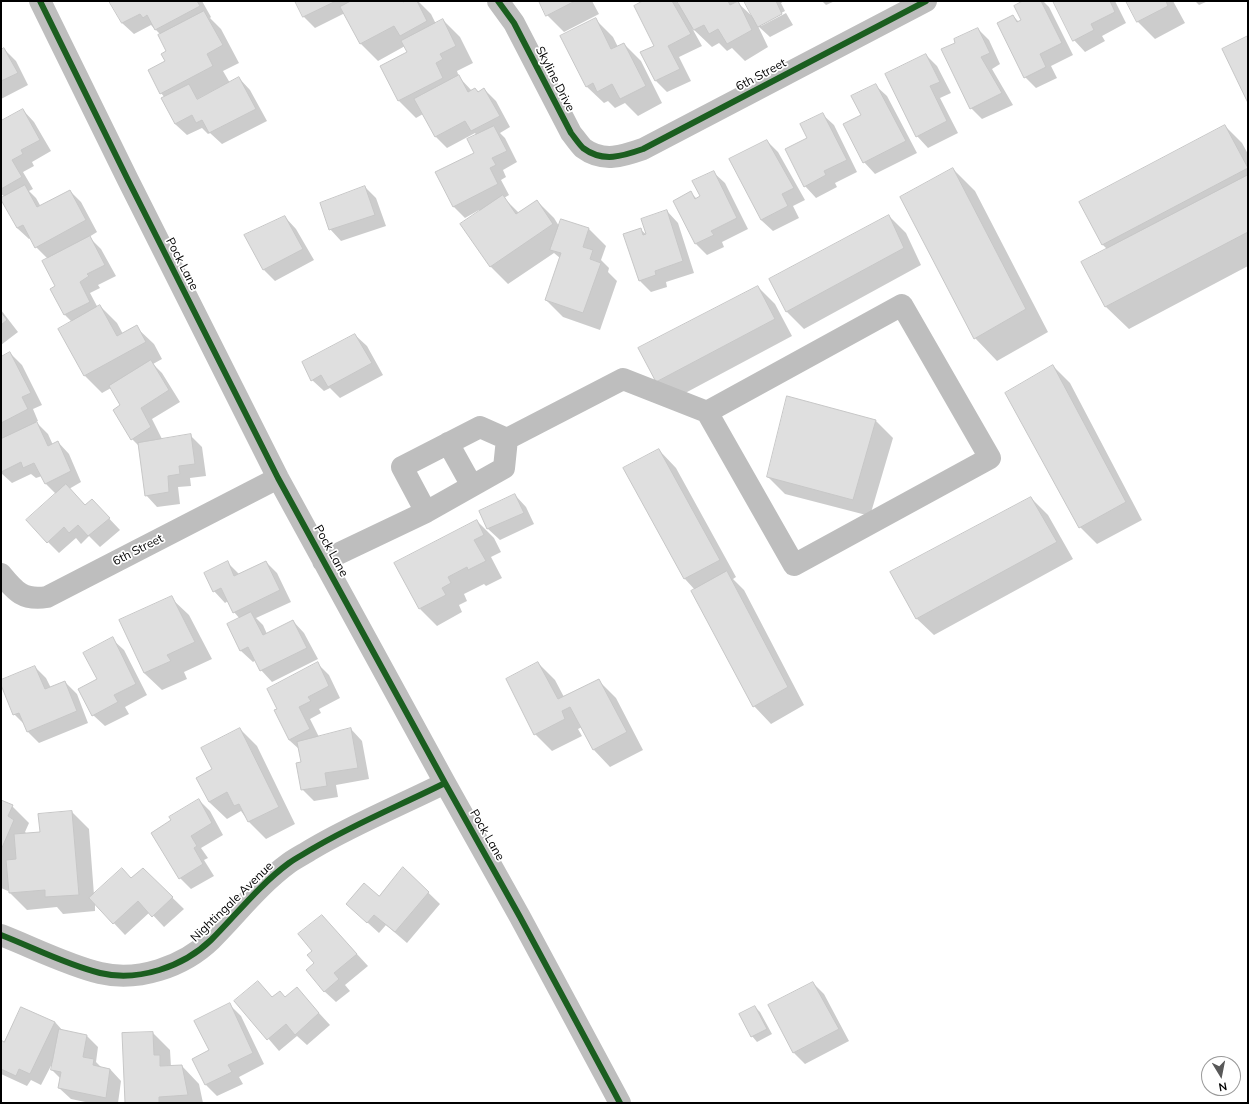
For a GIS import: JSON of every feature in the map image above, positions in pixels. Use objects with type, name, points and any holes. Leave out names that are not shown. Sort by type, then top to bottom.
[{"type":"street","name":"Pock Lane","points":[[40,1],[131,187],[278,478],[620,1103]]},
{"type":"street","name":"Skyline Drive","points":[[498,1],[514,23],[571,133],[583,148],[602,158]]},
{"type":"street","name":"6th Street","points":[[602,158],[622,156],[644,149],[926,1]]},
{"type":"street","points":[[507,439],[623,379],[707,412],[794,565],[990,458],[902,305],[707,412]]},
{"type":"street","points":[[426,512],[402,467],[480,427],[507,439]]},
{"type":"street","points":[[323,561],[426,512],[504,468],[507,439]]},
{"type":"street","points":[[448,443],[472,486]]},
{"type":"street","name":"6th Street","points":[[1,574],[19,594],[26,597],[47,597],[278,478]]},
{"type":"street","name":"Nightingale Avenue","points":[[1,935],[67,962],[99,973],[114,975],[146,974],[172,966],[211,940],[252,896],[288,864],[334,836],[445,783]]},
{"type":"building","points":[[109,1],[197,1],[200,6],[155,30],[147,15],[143,18],[140,14],[122,23]]},
{"type":"building","points":[[295,1],[336,1],[303,17]]},
{"type":"building","points":[[351,1],[417,1],[427,21],[400,36],[394,26],[360,44],[340,7]]},
{"type":"building","points":[[539,1],[575,1],[546,16]]},
{"type":"building","points":[[643,1],[672,1],[691,34],[668,46],[680,69],[655,81],[640,52],[654,46],[634,6]]},
{"type":"building","points":[[677,1],[728,1],[730,5],[738,1],[752,30],[727,44],[718,29],[709,34],[704,25],[694,30]]},
{"type":"building","points":[[744,1],[776,1],[782,14],[758,27]]},
{"type":"building","points":[[1023,1],[1041,1],[1062,43],[1040,54],[1046,67],[1024,78],[997,23],[1013,15],[1017,22],[1021,20],[1014,6]]},
{"type":"building","points":[[1053,1],[1110,1],[1115,12],[1091,24],[1094,30],[1073,41]]},
{"type":"building","points":[[1126,1],[1166,1],[1168,6],[1137,22]]},
{"type":"building","points":[[204,11],[223,45],[207,54],[213,66],[160,94],[148,70],[165,61],[161,54],[166,51],[158,35]]},
{"type":"building","points":[[596,18],[611,49],[624,43],[646,86],[620,99],[612,84],[597,92],[593,83],[586,87],[560,36]]},
{"type":"building","points":[[443,19],[456,46],[440,54],[443,59],[436,63],[443,78],[398,101],[380,66],[407,52],[401,41]]},
{"type":"building","points":[[978,28],[990,53],[981,57],[1002,93],[970,109],[941,49],[955,43],[954,39]]},
{"type":"building","points":[[1248,36],[1248,103],[1222,49]]},
{"type":"building","points":[[4,48],[18,73],[1,81],[1,50]]},
{"type":"building","points":[[926,54],[940,82],[930,86],[947,121],[916,137],[885,74]]},
{"type":"building","points":[[459,75],[468,92],[475,88],[478,92],[484,88],[500,116],[471,131],[465,121],[435,137],[414,99]]},
{"type":"building","points":[[239,77],[256,109],[209,133],[202,120],[196,123],[192,115],[175,124],[161,98],[189,84],[197,99]]},
{"type":"building","points":[[876,84],[906,141],[863,163],[843,124],[861,115],[851,96]]},
{"type":"building","points":[[23,109],[40,140],[21,150],[23,154],[12,160],[22,177],[1,189],[1,121]]},
{"type":"building","points":[[823,113],[847,160],[824,171],[826,175],[804,187],[785,149],[807,138],[800,124]]},
{"type":"building","points":[[1225,125],[1248,168],[1102,245],[1079,202]]},
{"type":"building","points":[[494,126],[507,151],[492,158],[496,165],[490,168],[498,184],[453,207],[435,172],[474,153],[467,139]]},
{"type":"building","points":[[767,140],[794,188],[782,194],[788,206],[761,220],[729,159]]},
{"type":"building","points":[[953,168],[1026,309],[974,339],[900,197]]},
{"type":"building","points":[[714,171],[737,218],[711,231],[714,235],[695,244],[673,201],[691,191],[695,199],[700,196],[692,181]]},
{"type":"building","points":[[1248,175],[1248,232],[1105,307],[1081,262]]},
{"type":"building","points":[[25,185],[37,207],[70,190],[86,220],[35,248],[23,225],[17,228],[1,200],[1,198]]},
{"type":"building","points":[[365,186],[375,215],[329,230],[320,203]]},
{"type":"building","points":[[503,195],[516,214],[537,200],[553,224],[490,267],[460,224]]},
{"type":"building","points":[[667,210],[683,261],[655,271],[656,275],[639,281],[623,234],[641,228],[643,235],[646,234],[641,219]]},
{"type":"building","points":[[889,215],[904,248],[786,312],[769,279]]},
{"type":"building","points":[[285,216],[303,249],[263,270],[244,235]]},
{"type":"building","points":[[561,219],[589,228],[583,247],[593,250],[590,259],[601,263],[583,313],[545,300],[561,253],[550,250]]},
{"type":"building","points":[[90,236],[105,265],[87,274],[89,276],[80,282],[90,302],[64,315],[50,289],[55,286],[42,261]]},
{"type":"building","points":[[758,286],[775,319],[656,382],[638,348]]},
{"type":"building","points":[[100,305],[117,336],[137,325],[146,342],[84,376],[58,329]]},
{"type":"building","points":[[1,312],[7,320],[1,325]]},
{"type":"building","points":[[355,334],[372,363],[328,387],[321,375],[311,381],[302,362]]},
{"type":"building","points":[[10,352],[31,393],[22,397],[28,409],[1,423],[1,357]]},
{"type":"building","points":[[151,360],[169,390],[141,408],[151,427],[131,440],[113,410],[120,405],[109,386]]},
{"type":"building","points":[[1053,365],[1126,502],[1079,528],[1005,393]]},
{"type":"building","points":[[787,396],[876,420],[853,500],[767,477]]},
{"type":"building","points":[[37,422],[48,446],[58,441],[71,471],[45,484],[34,463],[23,468],[21,462],[1,472],[1,439]]},
{"type":"building","points":[[191,434],[195,464],[179,466],[180,474],[168,476],[169,492],[145,496],[138,443]]},
{"type":"building","points":[[659,449],[720,560],[684,579],[623,468]]},
{"type":"building","points":[[66,484],[85,505],[92,499],[110,518],[88,536],[78,525],[69,533],[64,527],[47,543],[26,520]]},
{"type":"building","points":[[515,494],[524,513],[487,529],[479,511]]},
{"type":"building","points":[[1031,497],[1057,542],[916,619],[890,572]]},
{"type":"building","points":[[477,520],[484,535],[474,540],[486,561],[468,570],[467,567],[448,577],[451,583],[442,588],[446,595],[419,609],[394,563]]},
{"type":"building","points":[[228,561],[234,576],[266,561],[280,590],[233,613],[221,588],[213,592],[204,573]]},
{"type":"building","points":[[727,571],[788,687],[753,707],[691,591]]},
{"type":"building","points":[[172,596],[195,642],[167,655],[171,661],[144,673],[119,620]]},
{"type":"building","points":[[251,612],[263,635],[293,620],[307,648],[260,671],[248,647],[240,651],[227,624]]},
{"type":"building","points":[[113,637],[136,684],[114,695],[118,702],[92,716],[78,689],[97,679],[83,653]]},
{"type":"building","points":[[318,662],[329,686],[308,697],[311,701],[299,707],[310,729],[289,740],[274,710],[277,709],[267,689]]},
{"type":"building","points":[[538,662],[558,699],[599,679],[627,732],[593,750],[570,707],[562,711],[565,719],[534,735],[506,679]]},
{"type":"building","points":[[35,666],[45,689],[65,681],[77,711],[27,732],[19,713],[13,715],[1,685],[1,680]]},
{"type":"building","points":[[240,728],[279,807],[248,822],[239,804],[234,806],[227,792],[209,802],[196,778],[212,769],[201,748]]},
{"type":"building","points":[[351,728],[358,768],[325,773],[327,786],[301,790],[296,763],[301,762],[297,742]]},
{"type":"building","points":[[199,799],[212,823],[191,836],[197,846],[194,848],[203,864],[179,879],[151,833],[171,820],[169,817]]},
{"type":"building","points":[[1,800],[13,805],[8,816],[14,820],[1,850]]},
{"type":"building","points":[[72,811],[79,895],[45,897],[45,890],[9,893],[6,860],[16,859],[14,834],[40,832],[38,814]]},
{"type":"building","points":[[403,867],[429,892],[395,932],[374,915],[367,923],[346,904],[364,883],[379,896]]},
{"type":"building","points":[[122,868],[131,878],[143,868],[173,897],[152,917],[138,901],[113,924],[89,898]]},
{"type":"building","points":[[322,915],[357,954],[334,973],[339,979],[324,992],[306,970],[314,963],[307,955],[312,951],[298,934]]},
{"type":"building","points":[[258,981],[272,997],[280,991],[285,997],[297,987],[319,1013],[295,1035],[286,1024],[267,1040],[234,1001]]},
{"type":"building","points":[[813,982],[839,1029],[793,1053],[768,1005]]},
{"type":"building","points":[[230,1003],[253,1053],[228,1065],[232,1072],[205,1085],[192,1059],[209,1050],[194,1021]]},
{"type":"building","points":[[755,1006],[767,1029],[751,1037],[739,1014]]},
{"type":"building","points":[[21,1007],[55,1022],[30,1074],[19,1069],[16,1076],[1,1069],[1,1040],[4,1042]]},
{"type":"building","points":[[59,1029],[87,1035],[83,1057],[94,1059],[93,1065],[110,1069],[106,1098],[58,1088],[61,1072],[51,1070]]},
{"type":"building","points":[[153,1032],[154,1055],[160,1055],[160,1066],[182,1065],[188,1095],[159,1097],[159,1103],[125,1103],[122,1033]]},
{"type":"cycle path","points":[[40,1],[278,478],[520,917],[620,1103]]},
{"type":"cycle path","points":[[498,1],[514,23],[571,133],[583,148],[590,153],[606,157],[620,156],[643,149],[926,1]]},
{"type":"cycle path","points":[[1,935],[62,961],[100,973],[115,975],[144,974],[174,965],[200,950],[248,900],[292,861],[344,831],[445,783]]}]
